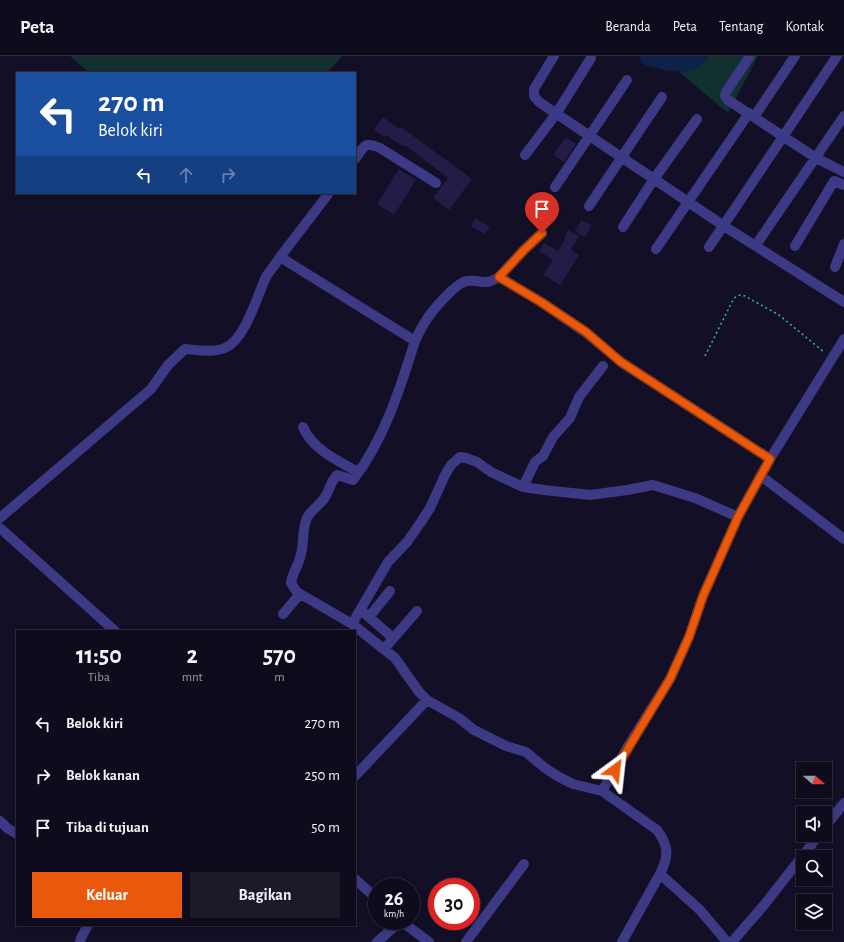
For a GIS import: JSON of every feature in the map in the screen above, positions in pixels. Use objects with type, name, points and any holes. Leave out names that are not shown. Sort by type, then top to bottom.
[{"type":"street","points":[[554,56],[534,89],[534,96],[538,102],[724,226],[844,302]]},
{"type":"street","points":[[750,56],[726,92],[725,96],[728,100],[816,158],[844,172]]},
{"type":"street","points":[[656,249],[688,202],[795,56]]},
{"type":"street","points":[[709,247],[837,56]]},
{"type":"street","points":[[525,155],[556,114],[591,58]]},
{"type":"street","points":[[555,187],[627,80]]},
{"type":"street","points":[[589,206],[662,97]]},
{"type":"street","points":[[756,245],[844,116]]},
{"type":"street","points":[[623,227],[654,179],[697,118]]},
{"type":"street","points":[[356,158],[365,145],[369,144],[380,148],[436,183]]},
{"type":"street","points":[[794,246],[834,181],[844,185]]},
{"type":"street","points":[[0,518],[151,389],[168,365],[185,349],[212,350],[225,348],[235,341],[246,324],[266,277],[328,194]]},
{"type":"street","points":[[542,233],[499,277],[490,282],[483,283],[468,281],[460,284],[424,322],[415,341],[390,414],[369,454],[352,481],[340,476],[334,478],[323,500],[307,518],[304,528],[301,556],[291,579],[291,583],[300,594],[352,624],[395,658],[419,692],[427,700],[458,718],[474,730],[506,746],[526,752],[545,768],[559,777],[573,784],[602,791],[657,830],[661,835],[667,850],[667,858],[660,874],[622,942]]},
{"type":"street","points":[[834,267],[844,244]]},
{"type":"street","points":[[280,257],[415,341]]},
{"type":"street","points":[[499,277],[541,302],[586,332],[621,362],[770,459]]},
{"type":"street","points":[[602,791],[670,679],[689,637],[703,596],[738,517],[770,459],[844,339]]},
{"type":"street","points":[[523,487],[535,462],[543,456],[553,438],[570,418],[579,397],[603,366]]},
{"type":"street","points":[[303,426],[312,442],[336,460],[358,472]]},
{"type":"street","points":[[352,624],[388,562],[407,542],[421,522],[430,508],[445,475],[460,457],[477,462],[491,472],[523,487],[590,495],[653,485],[695,498],[738,517]]},
{"type":"street","points":[[761,476],[844,539]]},
{"type":"street","points":[[0,528],[114,630]]},
{"type":"street","points":[[390,591],[366,615],[394,638]]},
{"type":"street","points":[[282,614],[300,594]]},
{"type":"street","points":[[384,649],[417,611]]},
{"type":"street","points":[[356,775],[427,700]]},
{"type":"street","points":[[832,819],[844,803]]},
{"type":"street","points":[[0,821],[6,828],[16,833]]},
{"type":"street","points":[[732,942],[764,906],[814,842]]},
{"type":"street","points":[[466,942],[524,864]]},
{"type":"street","points":[[660,874],[700,910],[727,942]]},
{"type":"street","points":[[356,880],[368,891]]},
{"type":"street","points":[[80,942],[87,926]]},
{"type":"street","points":[[377,942],[391,930]]},
{"type":"street","points":[[413,930],[428,942]]},
{"type":"path","points":[[705,356],[734,298],[740,295],[745,296],[779,315],[832,358]]},
{"type":"green space","points":[[70,56],[342,56],[328,72],[87,71]]},
{"type":"green space","points":[[660,56],[758,56],[728,113]]},
{"type":"building","points":[[383,117],[399,129],[401,127],[472,179],[449,210],[433,198],[448,178],[405,145],[404,147],[386,135],[384,137],[374,130]]},
{"type":"building","points":[[566,137],[576,144],[564,162],[553,155]]},
{"type":"building","points":[[399,169],[416,180],[394,215],[377,204]]},
{"type":"building","points":[[475,218],[490,227],[485,234],[471,226]]},
{"type":"building","points":[[581,220],[592,225],[585,237],[575,231]]},
{"type":"building","points":[[568,230],[579,236],[571,250],[579,255],[560,285],[543,275],[553,260],[539,251],[544,243],[558,251]]},
{"type":"waterway","points":[[647,56],[676,64],[689,63],[700,56]]},
{"type":"route","points":[[542,233],[499,277],[541,302],[586,332],[621,362],[770,459],[738,517],[703,596],[689,637],[670,679],[615,770]]}]
